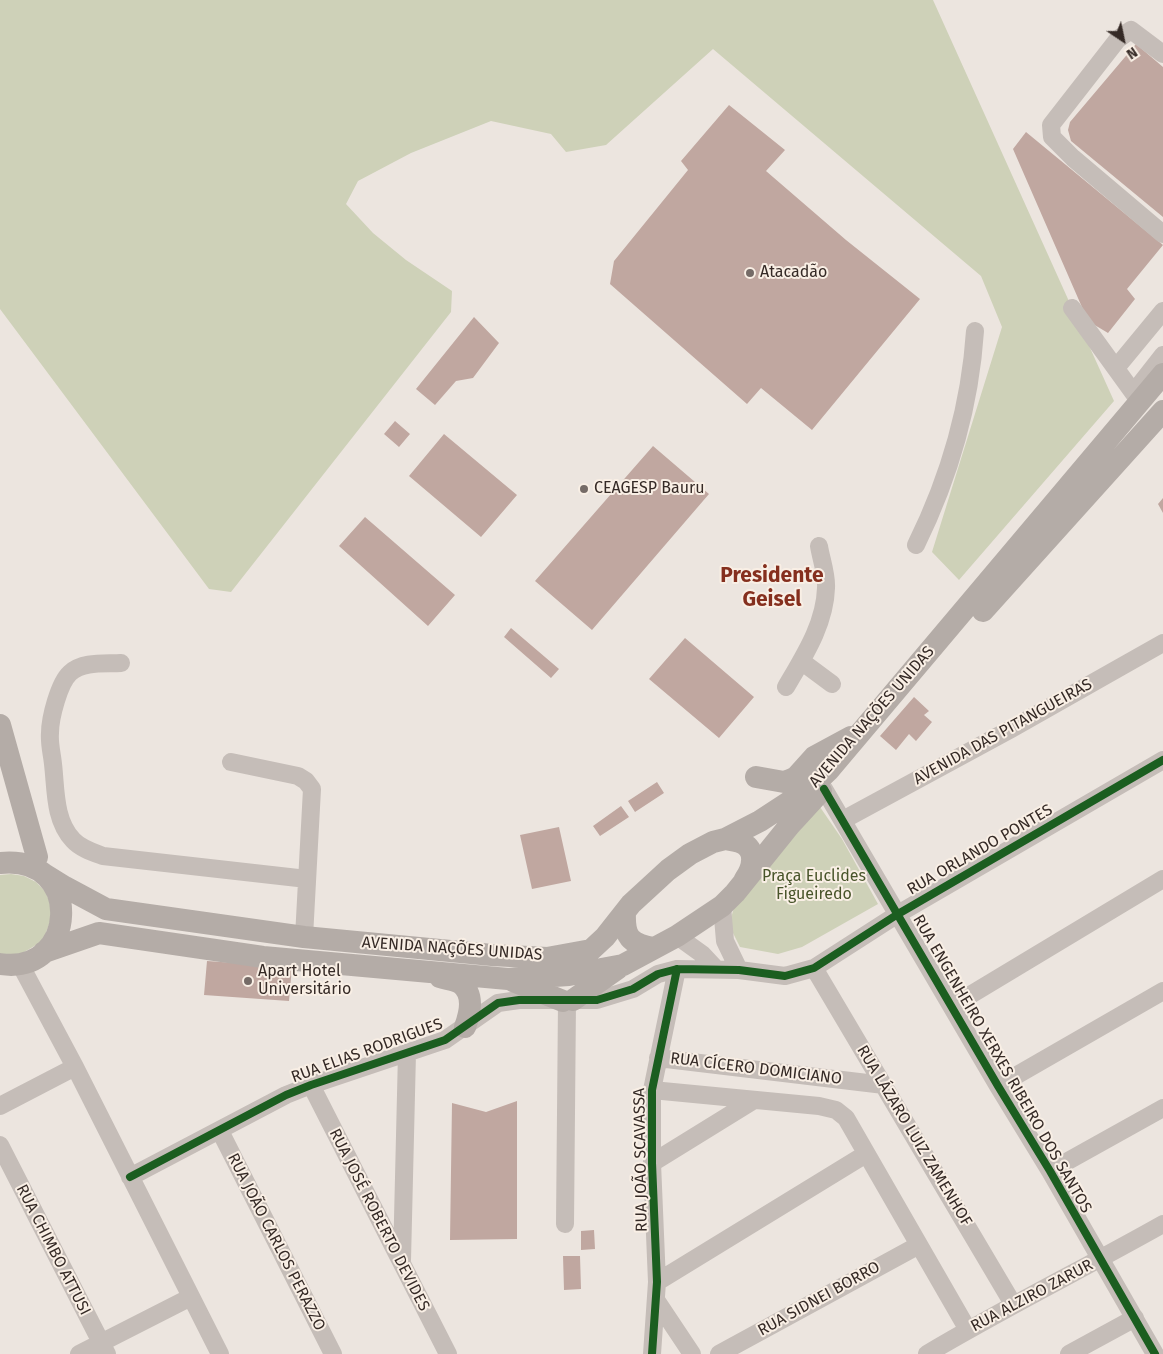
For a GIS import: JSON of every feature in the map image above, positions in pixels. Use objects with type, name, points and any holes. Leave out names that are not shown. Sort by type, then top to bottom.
[{"type":"main road","name":"AVENIDA NAÇÕES UNIDAS","points":[[0,863],[15,862],[37,870],[106,909],[304,937],[492,955],[547,958],[591,950],[605,937],[639,896],[668,870],[690,854],[713,842],[726,839],[760,821],[809,789],[829,770],[1137,397],[1163,374]]},
{"type":"main road","name":"AVENIDA NAÇÕES UNIDAS","points":[[44,952],[99,933],[263,957],[508,979],[569,975],[623,965],[677,936],[729,899],[789,826],[1163,412]]},
{"type":"main road","points":[[0,725],[37,857],[37,870]]},
{"type":"main road","points":[[756,777],[784,782],[790,780],[796,777],[814,757],[863,730]]},
{"type":"main road","points":[[726,839],[744,843],[754,859],[750,872],[729,899]]},
{"type":"main road","name":"AVENIDA NAÇÕES UNIDAS","points":[[10,964],[33,960],[53,943],[59,932],[62,920],[62,907],[59,895],[53,884],[37,870]]},
{"type":"main road","points":[[625,913],[624,926],[629,939],[639,946],[654,948]]},
{"type":"main road","points":[[508,979],[568,1001],[623,965]]},
{"type":"main road","points":[[425,972],[459,983],[468,993],[471,1009],[465,1027]]},
{"type":"street","points":[[1163,54],[1131,30],[1118,39],[1051,125],[1052,136],[1073,158],[1163,234]]},
{"type":"street","points":[[1072,308],[1137,397],[1163,355]]},
{"type":"street","points":[[1116,368],[1163,311]]},
{"type":"street","points":[[916,545],[942,487],[960,431],[973,368],[975,331]]},
{"type":"street","points":[[786,687],[810,645],[824,608],[826,586],[819,546]]},
{"type":"street","name":"AVENIDA DAS PITANGUEIRAS","points":[[843,820],[1010,729],[1163,642]]},
{"type":"street","points":[[801,661],[832,684]]},
{"type":"street","points":[[121,663],[82,665],[70,672],[63,682],[54,712],[50,733],[58,810],[65,828],[73,840],[88,851],[102,856],[307,879]]},
{"type":"street","name":"RUA ORLANDO PONTES","points":[[677,968],[739,970],[785,976],[814,968],[898,914],[1163,760]]},
{"type":"street","points":[[231,762],[298,776],[306,781],[312,789],[304,937]]},
{"type":"street","name":"RUA ENGENHEIRO XERXES RIBEIRO DOS SANTOS","points":[[824,789],[1050,1171],[1134,1318],[1156,1346]]},
{"type":"street","points":[[952,1006],[1163,879]]},
{"type":"street","points":[[729,899],[725,941],[739,970]]},
{"type":"street","points":[[677,936],[702,954],[716,969]]},
{"type":"street","points":[[10,964],[75,1067],[220,1354]]},
{"type":"street","name":"RUA ELIAS RODRIGUES","points":[[130,1177],[286,1095],[445,1040],[498,1004],[519,1000],[597,1000],[633,989],[658,974],[677,968]]},
{"type":"street","name":"RUA JOÃO SCAVASSA","points":[[652,1354],[657,1282],[652,1163],[652,1090],[677,968]]},
{"type":"street","name":"RUA LÁZARO LUIZ ZAMENHOF","points":[[814,968],[1013,1304]]},
{"type":"street","points":[[998,1086],[1163,991]]},
{"type":"street","points":[[564,1224],[568,1001]]},
{"type":"street","points":[[402,1263],[407,1053]]},
{"type":"street","name":"RUA CÍCERO DOMICIANO","points":[[658,1058],[884,1085]]},
{"type":"street","points":[[0,1106],[75,1067]]},
{"type":"street","name":"RUA JOSÉ ROBERTO DEVIDES","points":[[311,1085],[448,1354]]},
{"type":"street","points":[[652,1090],[819,1106],[836,1110],[846,1118],[968,1330]]},
{"type":"street","points":[[652,1163],[754,1100]]},
{"type":"street","points":[[1050,1171],[1163,1108]]},
{"type":"street","name":"RUA JOÃO CARLOS PERAZZO","points":[[220,1131],[332,1354]]},
{"type":"street","name":"RUA CHIMBO ATTUSI","points":[[0,1145],[104,1348]]},
{"type":"street","points":[[657,1282],[866,1154]]},
{"type":"street","name":"RUA ALZIRO ZARUR","points":[[927,1354],[1013,1304],[1163,1224]]},
{"type":"street","name":"RUA SIDNEI BORRO","points":[[719,1354],[918,1245]]},
{"type":"street","points":[[79,1354],[104,1348],[191,1297]]},
{"type":"street","points":[[656,1300],[692,1354]]},
{"type":"street","points":[[1069,1354],[1134,1318]]},
{"type":"green space","points":[[0,0],[933,0],[1114,401],[959,580],[932,552],[1002,327],[981,276],[713,49],[606,145],[566,152],[551,134],[491,121],[411,153],[358,181],[346,204],[373,233],[406,260],[452,291],[451,312],[231,592],[209,589],[0,309]]},
{"type":"green space","name":"Praça Euclides Figueiredo","points":[[820,807],[842,839],[878,904],[802,947],[778,954],[740,947],[729,925],[735,904]]},
{"type":"green space","points":[[0,875],[24,876],[36,882],[45,891],[50,903],[52,916],[43,941],[19,955],[0,954]]},
{"type":"building","points":[[1136,44],[1163,67],[1163,217],[1071,141],[1068,130],[1070,122]]},
{"type":"building","name":"Atacadão","points":[[729,105],[785,150],[766,171],[846,240],[920,299],[812,430],[761,388],[747,404],[610,284],[614,261],[688,170],[681,161]]},
{"type":"building","points":[[1026,132],[1163,245],[1127,289],[1135,299],[1108,333],[1088,321],[1013,149]]},
{"type":"building","points":[[474,317],[499,343],[473,378],[456,381],[435,405],[416,389]]},
{"type":"building","points":[[395,421],[410,434],[399,447],[384,434]]},
{"type":"building","points":[[444,434],[517,495],[481,537],[409,476]]},
{"type":"building","points":[[653,446],[709,494],[592,630],[535,581]]},
{"type":"building","points":[[1163,498],[1163,513],[1158,504]]},
{"type":"building","points":[[365,517],[455,595],[428,626],[339,546]]},
{"type":"building","points":[[511,628],[559,669],[551,678],[504,637]]},
{"type":"building","points":[[685,638],[754,697],[719,738],[649,679]]},
{"type":"building","points":[[914,697],[929,711],[924,715],[932,722],[916,741],[909,734],[896,750],[880,736]]},
{"type":"building","points":[[657,782],[664,793],[635,812],[628,801]]},
{"type":"building","points":[[621,806],[629,817],[600,836],[593,826]]},
{"type":"building","points":[[559,827],[571,881],[532,889],[520,835]]},
{"type":"building","name":"Apart Hotel Universitário","points":[[207,961],[292,967],[289,1001],[204,995]]},
{"type":"building","points":[[517,1101],[517,1239],[450,1240],[452,1103],[486,1112]]},
{"type":"building","points":[[594,1230],[595,1249],[581,1250],[581,1231]]},
{"type":"building","points":[[563,1256],[580,1256],[581,1289],[564,1290]]},
{"type":"cycle path","points":[[130,1177],[286,1095],[445,1040],[498,1003],[519,1000],[597,1000],[633,989],[658,974],[677,969],[739,970],[785,976],[814,968],[898,914],[1163,760]]},
{"type":"cycle path","points":[[824,789],[1050,1171],[1155,1354]]},
{"type":"cycle path","points":[[652,1354],[657,1282],[652,1163],[652,1090],[677,969]]},
{"type":"place","name":"Atacadão","points":[[750,273]]},
{"type":"place","name":"CEAGESP Bauru","points":[[584,489]]},
{"type":"place","name":"Apart Hotel Universitário","points":[[248,981]]},
{"type":"district","name":"Presidente Geisel","points":[[772,588]]}]
